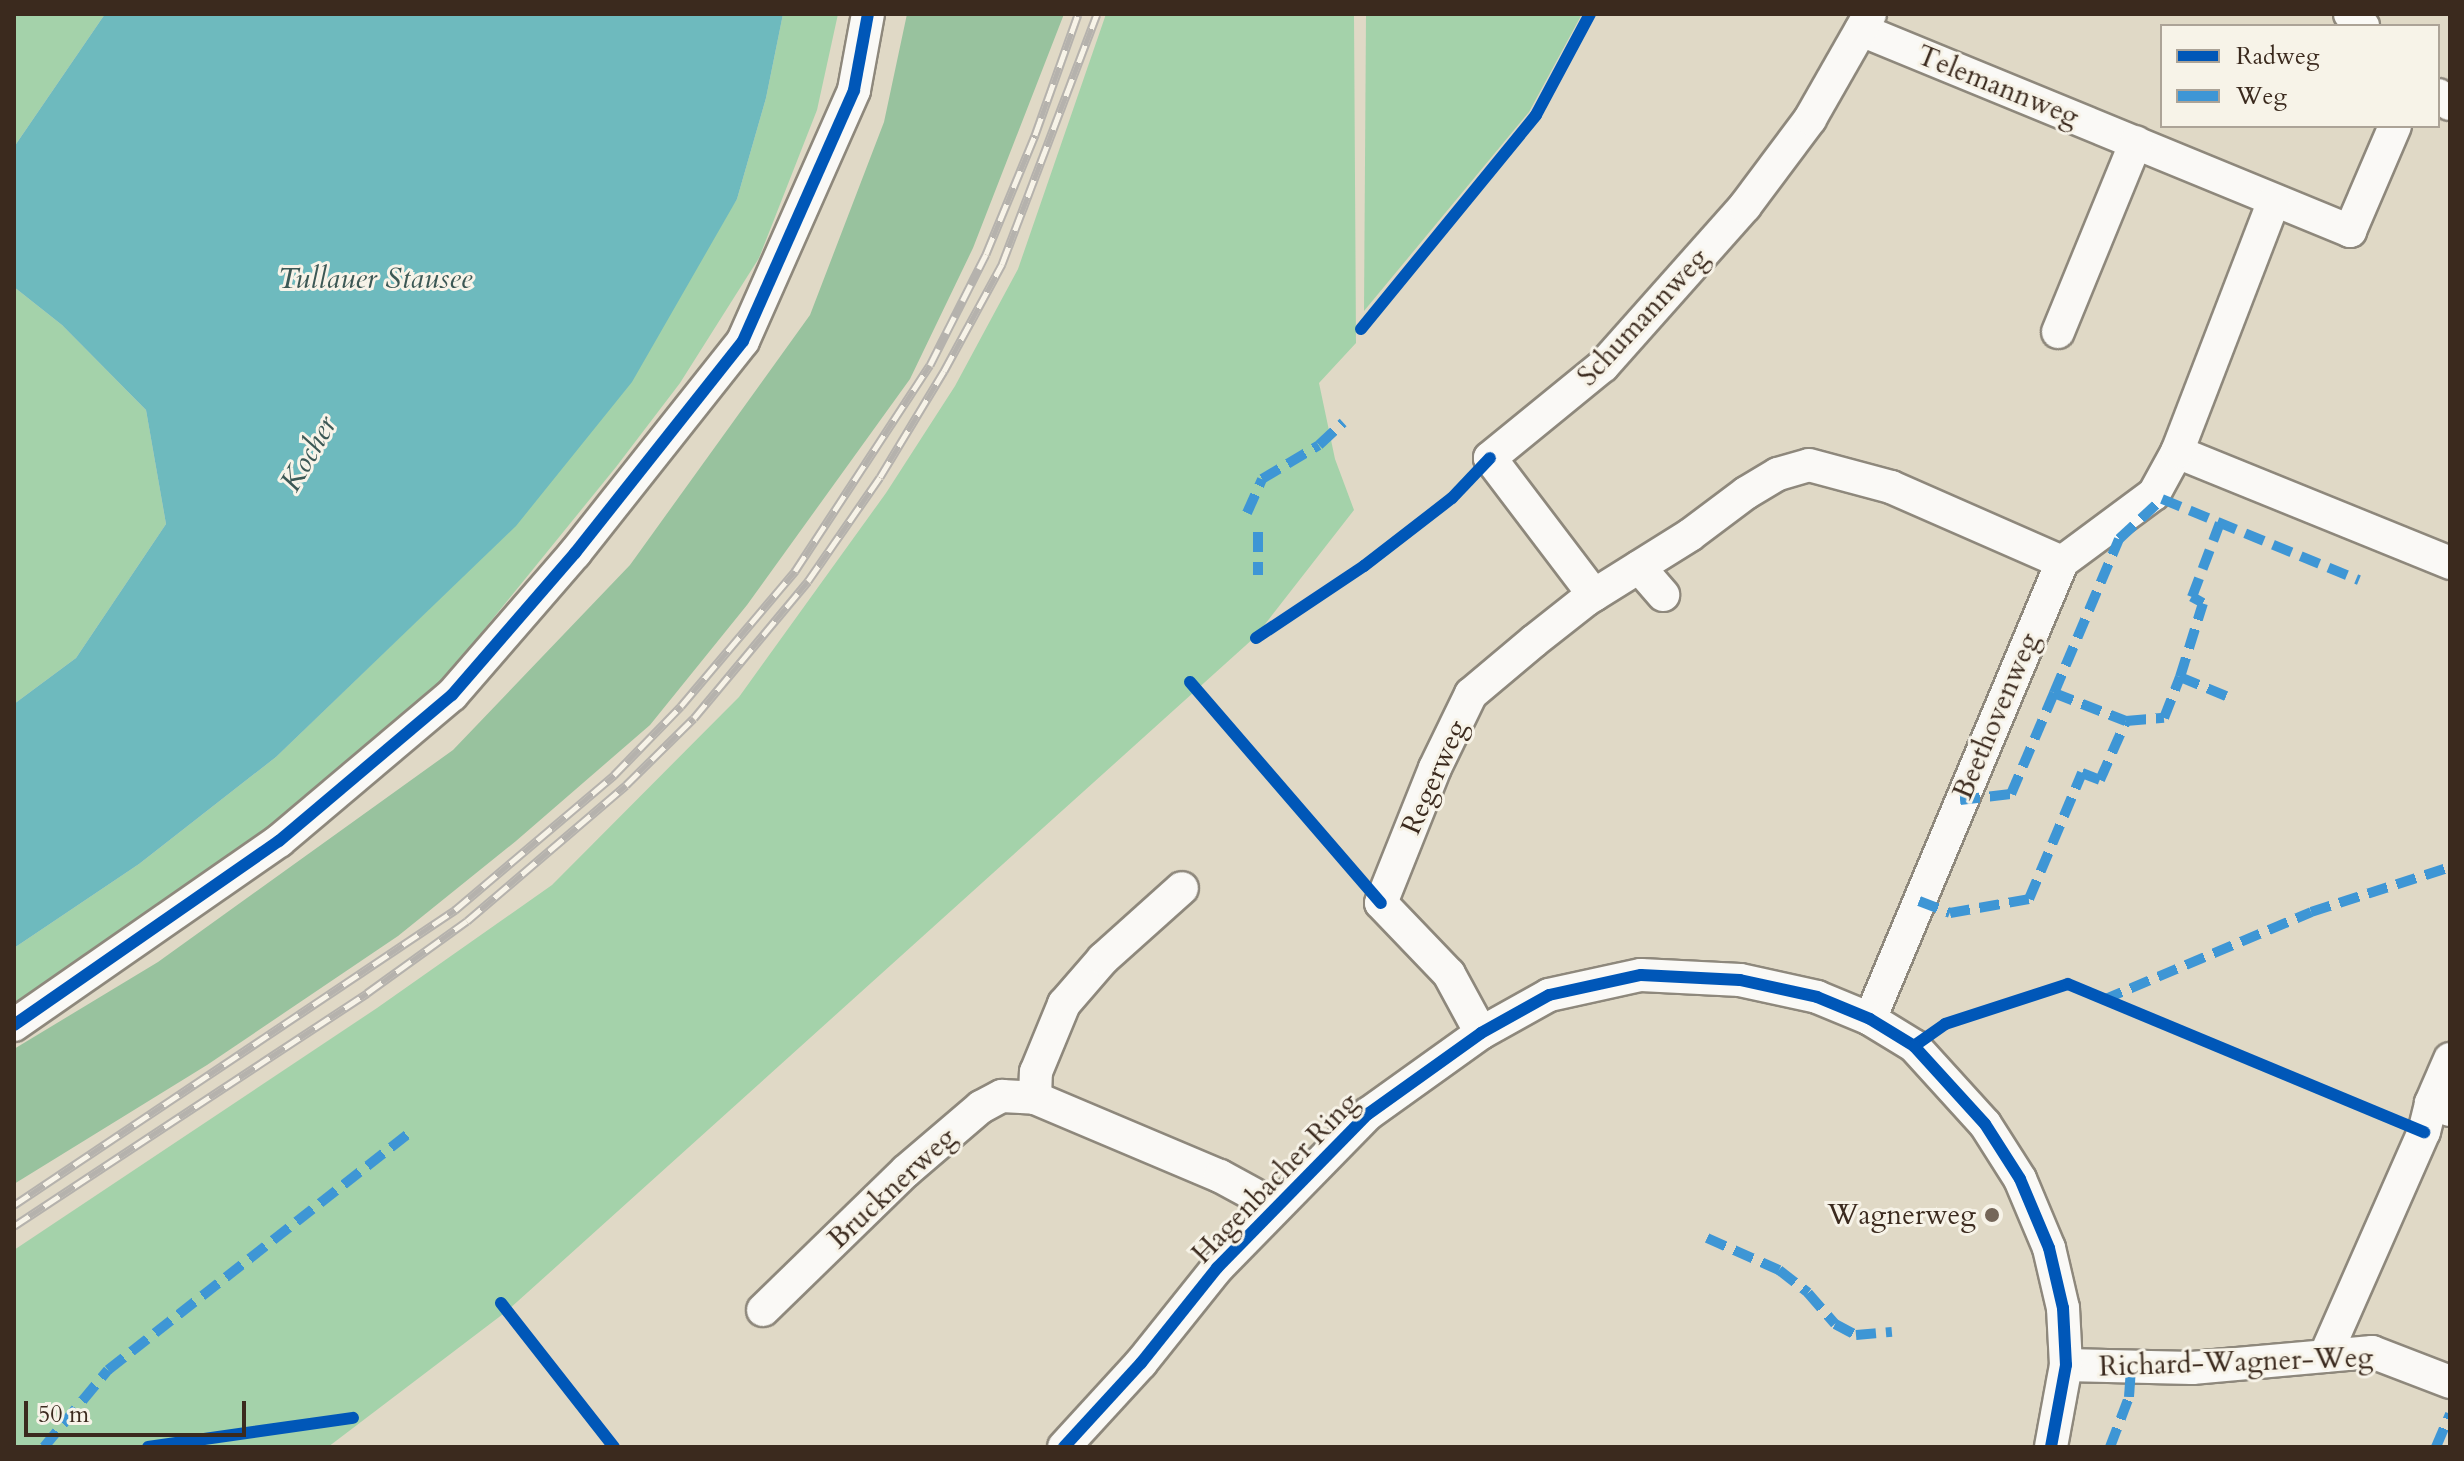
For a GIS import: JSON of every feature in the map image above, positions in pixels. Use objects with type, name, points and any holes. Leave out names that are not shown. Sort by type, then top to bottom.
[{"type":"street","points":[[14,1025],[279,841],[452,695],[575,553],[743,341],[854,90],[868,14]]},
{"type":"street","name":"Telemannweg","points":[[1866,22],[2274,201]]},
{"type":"street","name":"Schumannweg","points":[[1594,595],[1490,458],[1603,366],[1745,206],[1810,119],[1866,22]]},
{"type":"street","points":[[2062,562],[2154,494],[2177,452],[2274,201],[2350,231],[2394,128]]},
{"type":"street","points":[[2058,332],[2136,142]]},
{"type":"street","points":[[2177,452],[2450,563]]},
{"type":"street","name":"Regerweg","points":[[1481,1033],[1449,974],[1381,903],[1435,768],[1471,694],[1594,595],[1746,493],[1778,474],[1809,465],[1891,487],[2062,562]]},
{"type":"street","name":"Beethovenweg","points":[[1870,1019],[2062,562]]},
{"type":"street","points":[[1639,567],[1663,595]]},
{"type":"street","points":[[1035,1098],[1036,1072],[1064,1004],[1103,959],[1182,888]]},
{"type":"street","name":"Hagenbacher Ring","points":[[1064,1447],[1275,1206],[1368,1114],[1481,1033],[1549,995],[1641,975],[1740,980],[1817,997],[1870,1019],[1914,1046],[1985,1124],[2020,1179],[2049,1248],[2063,1308],[2066,1365],[2051,1447]]},
{"type":"street","points":[[2325,1356],[2424,1132],[2441,1107],[2450,1059]]},
{"type":"street","name":"Brucknerweg","points":[[763,1310],[906,1171],[981,1107],[1002,1096],[1035,1098],[1220,1176],[1275,1206]]},
{"type":"street","name":"Richard-Wagner-Weg","points":[[2066,1365],[2192,1368],[2372,1352],[2450,1382]]},
{"type":"green space","points":[[14,14],[105,14],[14,147]]},
{"type":"green space","points":[[783,14],[838,14],[817,110],[759,258],[680,383],[616,467],[417,712],[310,801],[14,1011],[14,948],[139,864],[276,757],[516,525],[737,199],[766,98]]},
{"type":"green space","points":[[907,14],[1064,14],[973,248],[910,379],[747,605],[650,725],[516,841],[398,936],[207,1065],[14,1184],[14,1049],[158,962],[453,750],[630,565],[810,315],[884,122]]},
{"type":"green space","points":[[1106,14],[1354,14],[1356,343],[1319,383],[1335,459],[1354,510],[1255,637],[507,1311],[328,1447],[14,1447],[14,1250],[377,1008],[552,885],[739,697],[886,493],[955,386],[1018,269]]},
{"type":"green space","points":[[1366,14],[1582,14],[1529,112],[1364,311]]},
{"type":"green space","points":[[14,287],[62,325],[146,410],[166,524],[76,658],[14,704]]},
{"type":"water","name":"Tullauer Stausee","points":[[105,14],[783,14],[766,98],[737,199],[632,382],[516,526],[276,757],[139,864],[14,948],[14,704],[76,658],[166,524],[146,410],[62,325],[14,287],[14,147]]},
{"type":"railway","points":[[14,1205],[455,910],[614,775],[681,706],[795,571],[930,365],[986,254],[1035,135],[1078,14]]},
{"type":"railway","points":[[14,1226],[367,993],[467,921],[626,785],[694,718],[808,581],[880,477],[944,371],[1002,264],[1097,14]]},
{"type":"marked path","points":[[1247,513],[1262,479],[1319,445],[1343,423]]},
{"type":"marked path","points":[[2054,693],[2119,539],[2162,499],[2359,580]]},
{"type":"marked path","points":[[2180,677],[2203,603],[2192,597],[2220,523]]},
{"type":"marked path","points":[[1258,532],[1258,575]]},
{"type":"marked path","points":[[1960,800],[2011,794],[2054,693],[2126,721],[2164,718],[2180,677],[2226,696]]},
{"type":"marked path","points":[[1919,901],[1950,913],[2029,899],[2082,773],[2100,780],[2126,721]]},
{"type":"marked path","points":[[2103,1000],[2311,912],[2450,867]]},
{"type":"marked path","points":[[44,1447],[108,1370],[413,1130]]},
{"type":"marked path","points":[[1707,1238],[1779,1270],[1808,1293],[1835,1324],[1856,1335],[1892,1332]]},
{"type":"marked path","points":[[2110,1447],[2129,1397],[2131,1367]]},
{"type":"marked path","points":[[2436,1447],[2450,1414]]},
{"type":"cycle path","points":[[14,1025],[279,841],[452,695],[575,553],[743,341],[854,90],[868,14]]},
{"type":"cycle path","points":[[1361,329],[1536,115],[1590,14]]},
{"type":"cycle path","points":[[1256,638],[1364,566],[1452,498],[1490,458]]},
{"type":"cycle path","points":[[1190,682],[1381,903]]},
{"type":"cycle path","points":[[1064,1447],[1141,1363],[1217,1268],[1368,1114],[1481,1033],[1549,995],[1641,975],[1740,980],[1817,997],[1870,1019],[1914,1046],[1985,1124],[2020,1179],[2049,1248],[2063,1308],[2066,1365],[2051,1447]]},
{"type":"cycle path","points":[[1914,1046],[1945,1024],[2068,984],[2424,1132]]},
{"type":"cycle path","points":[[501,1303],[614,1447]]},
{"type":"cycle path","points":[[148,1447],[353,1418]]},
{"type":"place","name":"Wagnerweg","points":[[1992,1215]]},
{"type":"water label","name":"Kocher","points":[[309,454]]}]
